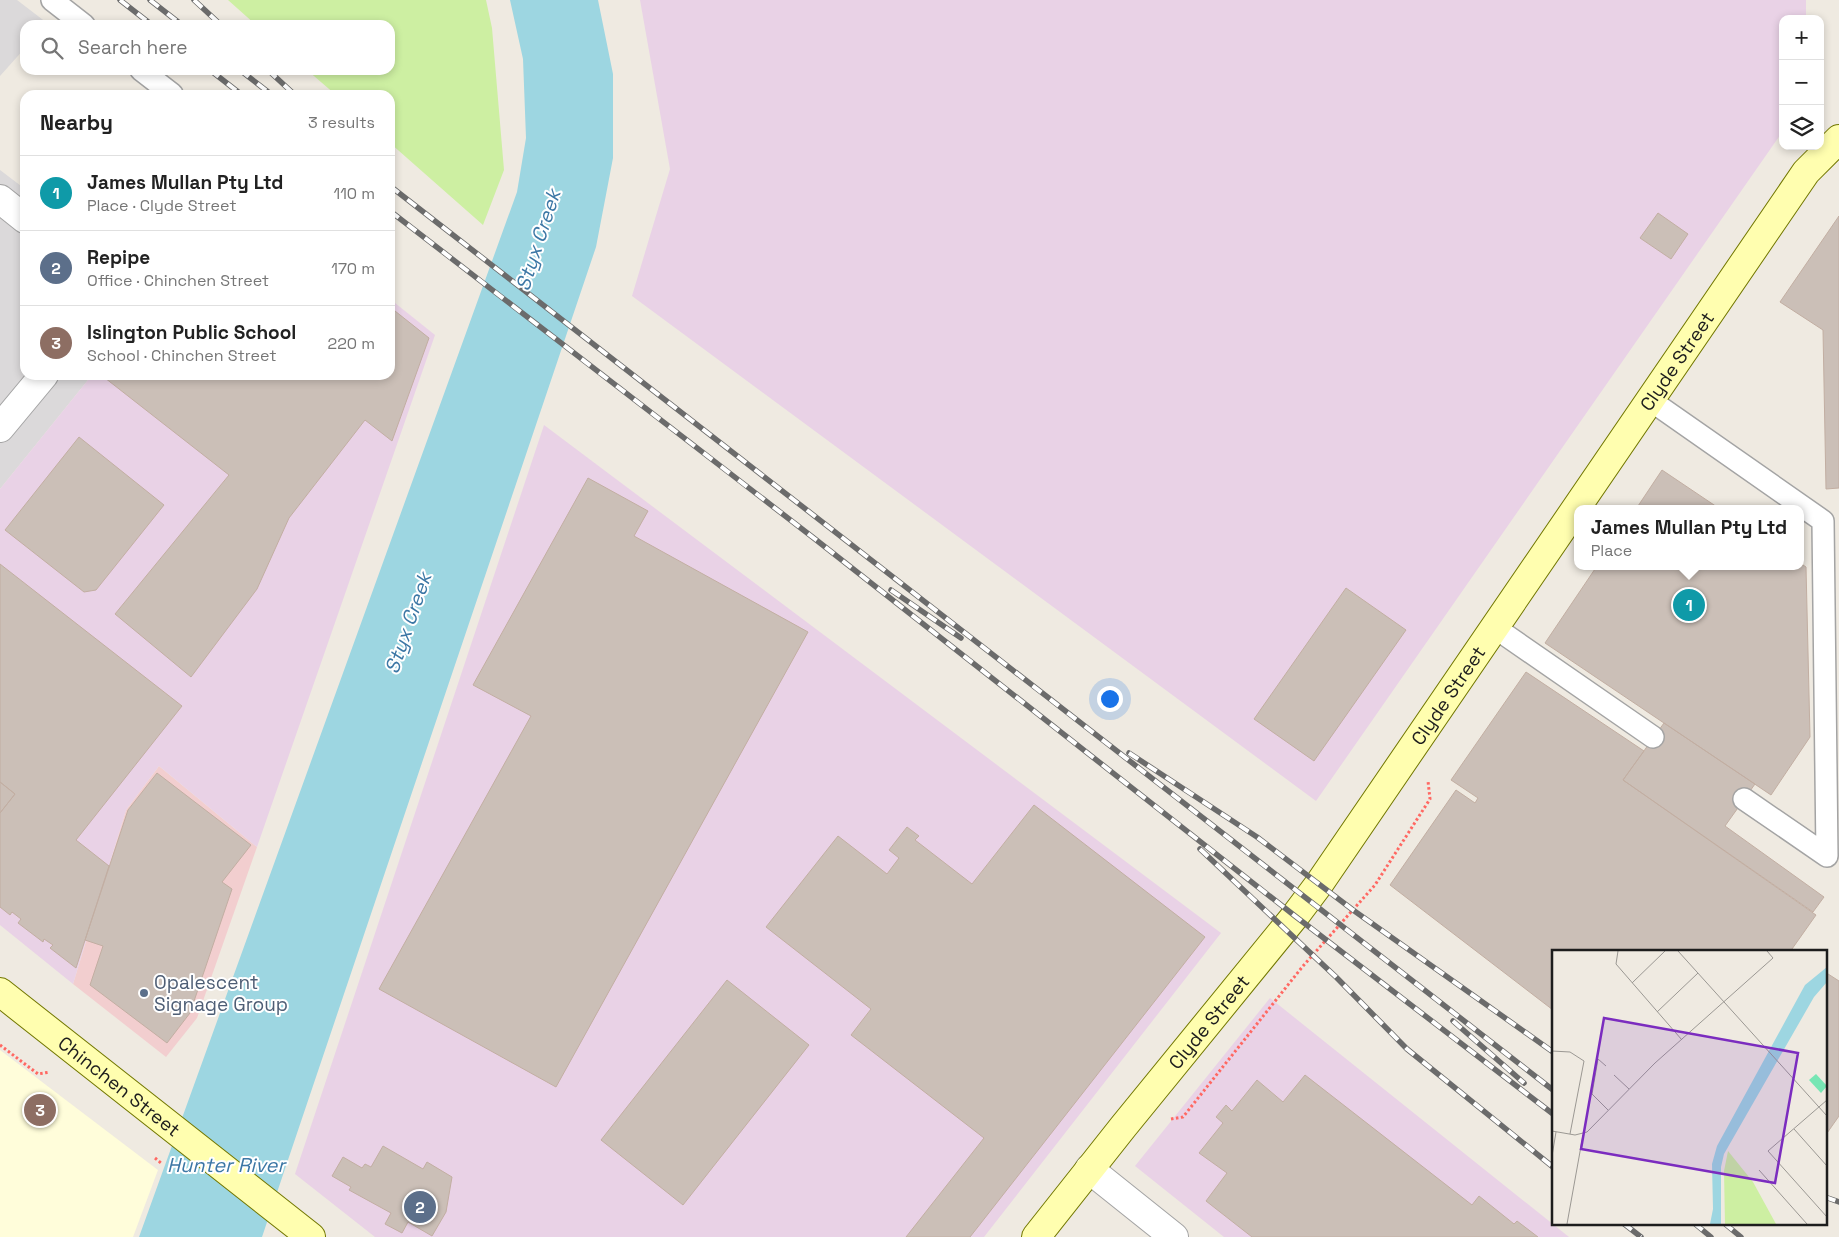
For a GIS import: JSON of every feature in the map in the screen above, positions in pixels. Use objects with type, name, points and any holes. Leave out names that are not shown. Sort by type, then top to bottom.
[{"type":"street","name":"Clyde Street","points":[[1578,505],[1806,172],[1839,139]]},
{"type":"street","points":[[0,199],[20,215]]},
{"type":"street","points":[[0,428],[40,380]]},
{"type":"street","name":"Clyde Street","points":[[1036,1237],[1295,916],[1574,511]]},
{"type":"street","name":"Chinchen Street","points":[[0,992],[301,1229]]},
{"type":"street","points":[[1089,1169],[1174,1237]]},
{"type":"lane","points":[[52,0],[78,20]]},
{"type":"lane","points":[[148,75],[167,90]]},
{"type":"lane","points":[[1650,400],[1800,505]]},
{"type":"lane","points":[[1744,799],[1827,856],[1823,521],[1804,508]]},
{"type":"lane","points":[[1494,627],[1653,738]]},
{"type":"path","points":[[1183,1117],[1303,966],[1375,885],[1430,799]]},
{"type":"path","points":[[0,1045],[38,1074]]},
{"type":"path","points":[[155,1158],[161,1163]]},
{"type":"shaded area","points":[[0,0],[17,0],[43,20],[20,20],[20,54],[0,76]]},
{"type":"shaded area","points":[[640,0],[1806,0],[1806,15],[1779,15],[1779,137],[1316,801],[632,296],[670,169]]},
{"type":"shaded area","points":[[0,170],[20,185],[20,380],[88,380],[0,489]]},
{"type":"shaded area","points":[[395,303],[435,335],[257,847],[159,766],[126,810],[73,984],[0,925],[0,489],[88,380],[395,380]]},
{"type":"shaded area","points":[[544,425],[1221,933],[984,1237],[375,1237],[295,1174]]},
{"type":"shaded area","points":[[159,766],[257,847],[197,1018],[166,1057],[73,984],[126,810]]},
{"type":"shaded area","points":[[1270,998],[1569,1237],[1224,1237],[1135,1166]]},
{"type":"shaded area","points":[[0,1050],[158,1170],[133,1237],[0,1237]]},
{"type":"green space","points":[[228,0],[486,0],[492,28],[504,170],[483,225],[395,147],[395,90],[330,90],[313,75],[395,75],[395,20],[250,20]]},
{"type":"water","name":"Hunter River","points":[[510,0],[598,0],[613,74],[613,158],[596,247],[262,1237],[139,1237],[517,192],[526,138],[523,59]]},
{"type":"building","points":[[1658,213],[1688,234],[1671,259],[1640,238]]},
{"type":"building","points":[[1839,216],[1839,488],[1826,489],[1823,330],[1780,302]]},
{"type":"building","points":[[395,311],[429,338],[392,441],[365,420],[289,518],[257,589],[191,677],[115,614],[229,475],[108,380],[395,380]]},
{"type":"building","points":[[79,437],[164,505],[96,590],[84,592],[5,530]]},
{"type":"building","points":[[1662,470],[1714,505],[1639,505]]},
{"type":"building","points":[[588,478],[648,511],[634,536],[808,632],[556,1087],[379,989],[531,716],[473,685]]},
{"type":"building","points":[[0,564],[182,706],[76,840],[109,866],[76,968],[50,948],[53,945],[44,939],[43,942],[18,923],[21,919],[12,912],[10,915],[0,907],[0,813],[15,794],[0,782]]},
{"type":"building","points":[[1804,566],[1806,567],[1810,737],[1771,795],[1545,643],[1594,570],[1804,570]]},
{"type":"building","points":[[1346,588],[1406,630],[1314,761],[1254,719]]},
{"type":"building","points":[[1526,672],[1644,751],[1623,780],[1816,915],[1792,949],[1794,950],[1552,950],[1552,1009],[1390,885],[1456,790],[1475,803],[1478,798],[1451,780]]},
{"type":"building","points":[[1664,723],[1755,784],[1725,826],[1824,897],[1813,912],[1623,780]]},
{"type":"building","points":[[157,773],[251,845],[222,882],[232,889],[190,1013],[167,1043],[90,985],[103,946],[85,940],[128,810]]},
{"type":"building","points":[[0,782],[15,794],[0,813]]},
{"type":"building","points":[[1034,805],[1205,937],[970,1237],[906,1237],[984,1138],[851,1035],[871,1009],[766,927],[838,836],[887,874],[899,858],[889,850],[907,827],[919,836],[915,840],[972,884]]},
{"type":"building","points":[[1826,973],[1839,981],[1839,1116],[1826,1135]]},
{"type":"building","points":[[727,980],[809,1045],[683,1205],[601,1140]]},
{"type":"building","points":[[1305,1075],[1472,1205],[1479,1196],[1514,1224],[1517,1221],[1538,1237],[1252,1237],[1206,1201],[1227,1173],[1199,1153],[1223,1123],[1216,1117],[1226,1105],[1232,1111],[1257,1080],[1283,1102]]},
{"type":"building","points":[[383,1146],[423,1169],[427,1162],[452,1177],[446,1212],[432,1236],[408,1222],[402,1233],[385,1224],[391,1213],[349,1190],[351,1187],[332,1176],[343,1157],[362,1168],[365,1164],[371,1167]]},
{"type":"railway","points":[[120,0],[146,20]]},
{"type":"railway","points":[[150,0],[176,20]]},
{"type":"railway","points":[[194,0],[216,20]]},
{"type":"railway","points":[[216,75],[236,90]]},
{"type":"railway","points":[[246,75],[266,90]]},
{"type":"railway","points":[[273,75],[290,90]]},
{"type":"railway","points":[[395,190],[1552,1089]]},
{"type":"railway","points":[[395,215],[815,539],[1295,916],[1552,1113]]},
{"type":"railway","points":[[891,590],[961,638]]},
{"type":"railway","points":[[1129,753],[1257,837],[1353,910],[1552,1051]]},
{"type":"railway","points":[[1200,849],[1336,977],[1407,1049],[1552,1166]]},
{"type":"railway","points":[[1453,1021],[1524,1083]]},
{"type":"railway","points":[[1826,1197],[1839,1202]]},
{"type":"railway","points":[[1624,1224],[1641,1237]]},
{"type":"railway","points":[[1695,1224],[1711,1237]]},
{"type":"railway","points":[[1725,1224],[1741,1237]]},
{"type":"place","name":"James Mullan Pty Ltd","points":[[1689,605]]},
{"type":"place","name":"Opalescent Signage Group","points":[[144,993]]},
{"type":"place","name":"Islington Public School","points":[[40,1110]]},
{"type":"place","name":"Repipe","points":[[420,1207]]},
{"type":"water label","name":"Styx Creek","points":[[538,240]]},
{"type":"water label","name":"Styx Creek","points":[[408,623]]}]
